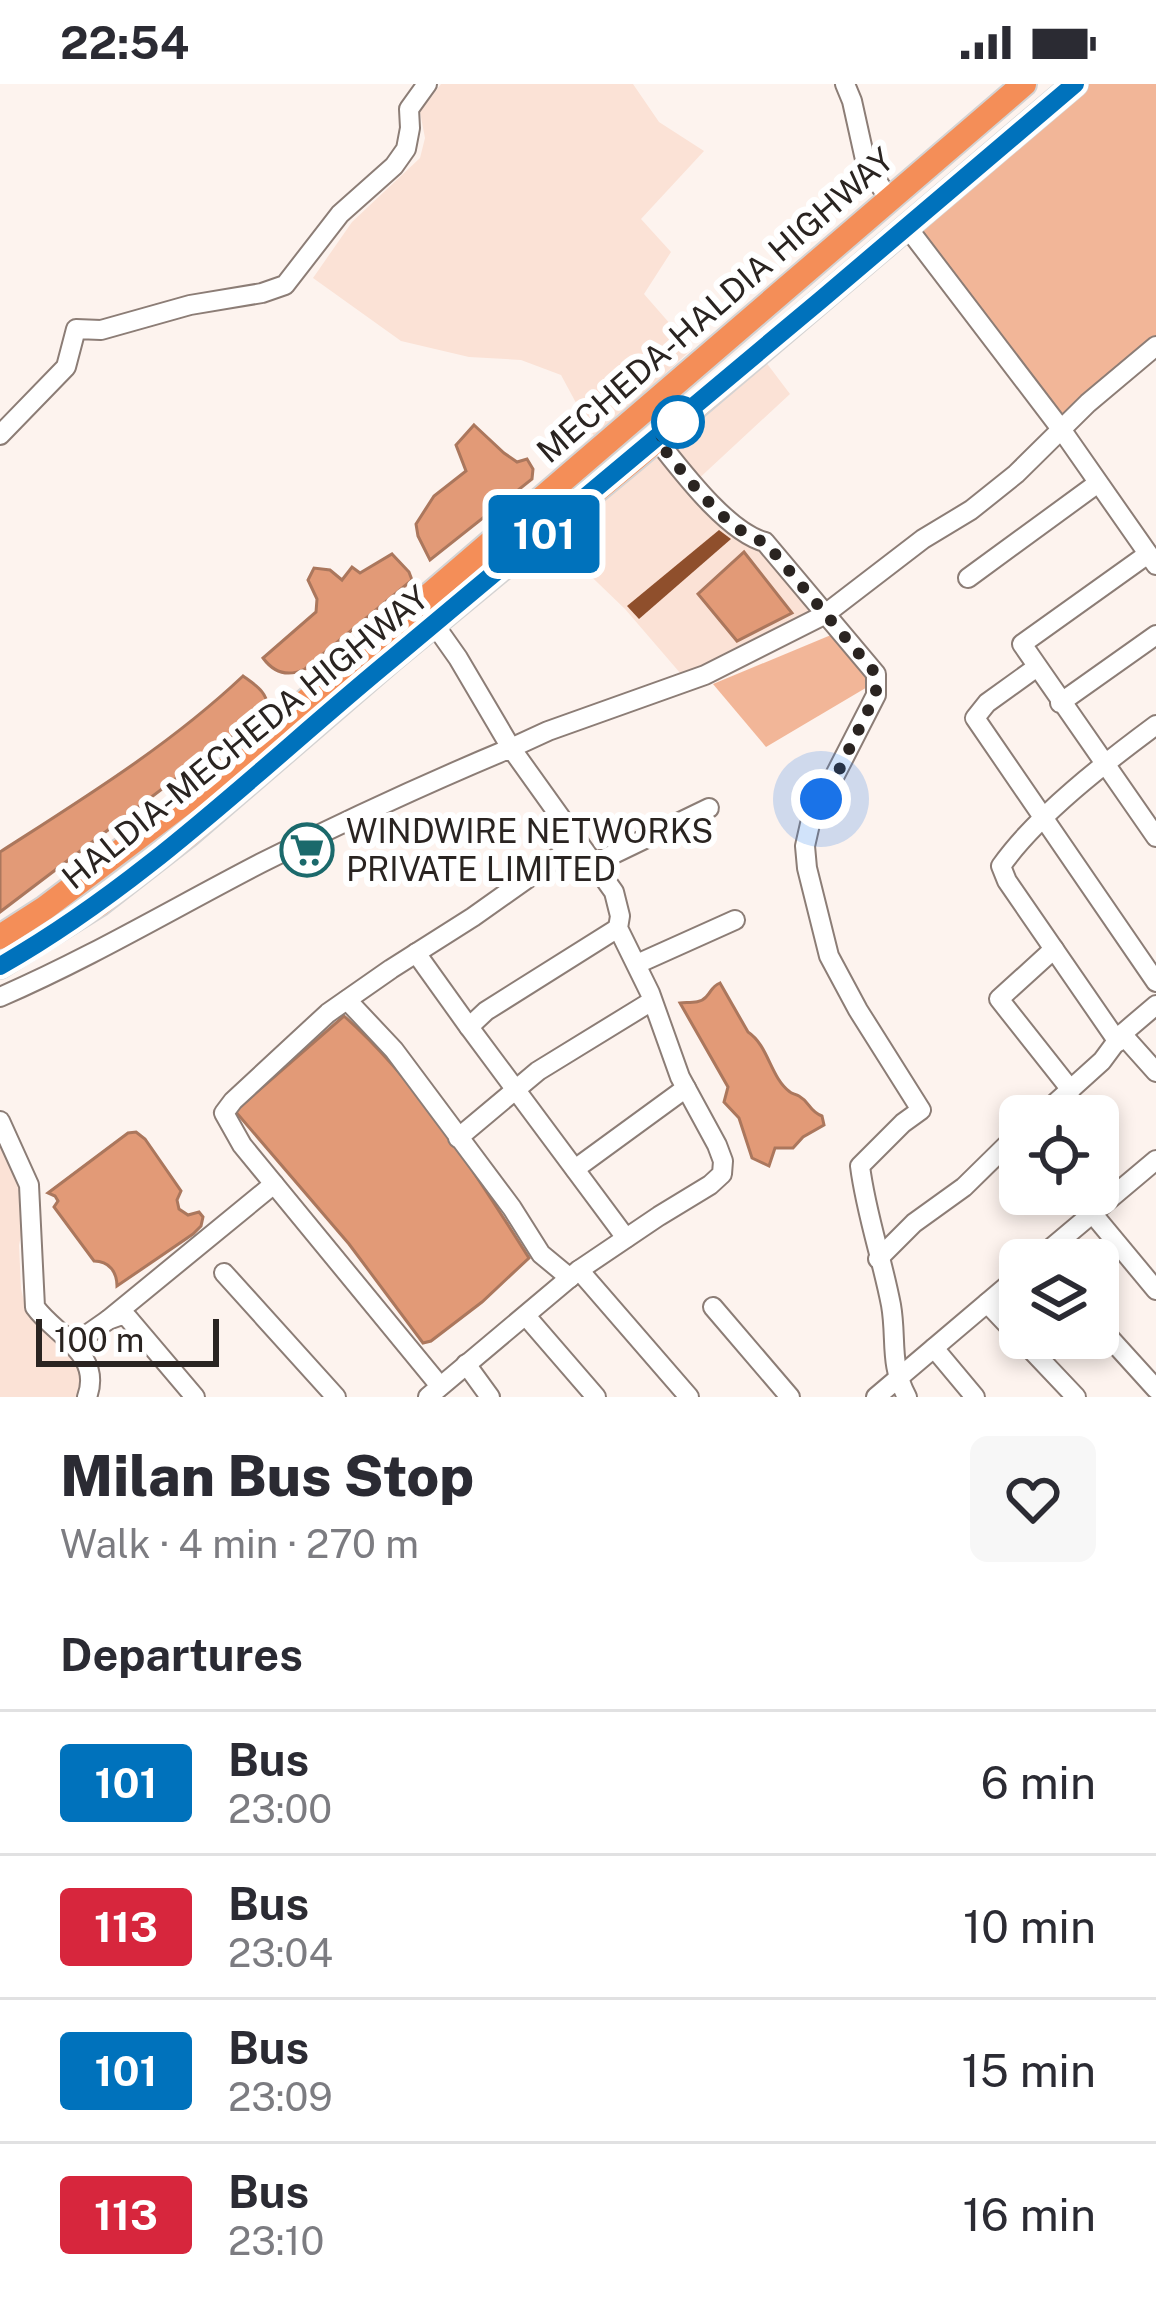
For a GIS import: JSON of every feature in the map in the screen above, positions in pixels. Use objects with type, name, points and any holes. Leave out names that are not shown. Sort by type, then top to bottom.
[{"type":"highway","name":"MECHEDA-HALDIA HIGHWAY","points":[[0,937],[213,781],[1024,84]]},
{"type":"highway","name":"HALDIA-MECHEDA HIGHWAY","points":[[0,966],[98,904],[189,834],[1075,84]]},
{"type":"street","points":[[0,435],[66,367],[76,329],[101,330],[285,285],[340,214],[394,166],[406,149],[409,109],[427,84]]},
{"type":"street","points":[[845,84],[866,164],[889,199]]},
{"type":"street","points":[[907,227],[1061,429],[1152,559],[1022,644],[1103,764],[1149,813],[1156,837]]},
{"type":"street","points":[[0,997],[263,862],[441,778],[548,731],[705,675],[824,615],[923,539],[971,510],[1156,346]]},
{"type":"street","points":[[657,440],[725,516],[765,542],[876,674],[876,694],[810,824],[805,846],[829,956],[921,1110],[860,1166],[892,1310],[892,1347],[902,1388]]},
{"type":"street","points":[[968,578],[1098,482]]},
{"type":"street","points":[[434,624],[511,748],[595,863],[614,892],[618,928],[686,1088],[723,1161],[722,1174],[710,1185],[574,1274],[434,1392],[242,1145],[224,1112],[275,1060],[347,1000],[579,842]]},
{"type":"street","points":[[1060,703],[1156,635]]},
{"type":"street","points":[[1037,667],[987,703],[975,718],[1156,982]]},
{"type":"street","points":[[1156,725],[1103,764],[1001,866],[1054,949],[1120,1038],[1156,1072]]},
{"type":"street","points":[[595,863],[709,808]]},
{"type":"street","points":[[637,964],[735,920]]},
{"type":"street","points":[[469,1027],[486,1011],[618,928]]},
{"type":"street","points":[[1054,949],[999,999],[1071,1090]]},
{"type":"street","points":[[416,953],[626,1238]]},
{"type":"street","points":[[347,1000],[386,1040],[541,1254],[574,1274],[689,1397]]},
{"type":"street","points":[[458,1138],[516,1087],[652,1001]]},
{"type":"street","points":[[1065,1095],[1156,1005]]},
{"type":"street","points":[[574,1169],[686,1088]]},
{"type":"street","points":[[0,1121],[29,1185],[35,1307],[75,1343],[87,1368],[91,1387],[87,1397]]},
{"type":"street","points":[[878,1259],[999,1153]]},
{"type":"street","points":[[1119,1194],[1152,1171]]},
{"type":"street","points":[[75,1343],[274,1184]]},
{"type":"street","points":[[1062,1239],[1090,1215]]},
{"type":"street","points":[[1094,1215],[1156,1290]]},
{"type":"street","points":[[224,1273],[336,1397]]},
{"type":"street","points":[[876,1397],[902,1388],[934,1348],[999,1293]]},
{"type":"street","points":[[987,1303],[1076,1397]]},
{"type":"street","points":[[713,1307],[790,1397]]},
{"type":"street","points":[[526,1316],[596,1397]]},
{"type":"street","points":[[108,1320],[128,1318],[195,1397]]},
{"type":"street","points":[[934,1348],[975,1397]]},
{"type":"street","points":[[1119,1348],[1156,1389]]},
{"type":"street","points":[[466,1364],[490,1397]]},
{"type":"shaded area","points":[[441,84],[633,84],[659,122],[704,151],[641,219],[671,252],[644,294],[692,349],[595,438],[561,375],[521,360],[469,357],[401,341],[313,278],[352,222],[420,158],[425,138],[420,112]]},
{"type":"shaded area","points":[[1075,84],[1156,84],[1156,346],[1061,429],[907,227]]},
{"type":"shaded area","points":[[759,353],[790,394],[694,483],[824,615],[687,681],[625,609],[545,532]]},
{"type":"shaded area","points":[[474,425],[517,462],[527,459],[532,479],[430,560],[416,524],[434,496],[466,471],[456,445]]},
{"type":"shaded area","points":[[744,552],[792,613],[737,641],[698,594]]},
{"type":"shaded area","points":[[392,554],[412,580],[305,669],[287,673],[267,663],[263,658],[316,612],[317,599],[308,580],[314,568],[330,570],[342,580],[352,567],[360,573]]},
{"type":"shaded area","points":[[831,635],[857,660],[869,686],[766,747],[713,684]]},
{"type":"shaded area","points":[[243,676],[264,694],[266,710],[0,912],[0,852],[156,748]]},
{"type":"shaded area","points":[[720,983],[783,1086],[822,1116],[824,1125],[793,1148],[775,1148],[769,1166],[752,1158],[739,1118],[724,1102],[728,1087],[680,1003],[701,1001]]},
{"type":"shaded area","points":[[344,1016],[422,1100],[529,1258],[431,1341],[423,1343],[349,1244],[235,1111]]},
{"type":"shaded area","points":[[136,1132],[181,1191],[179,1209],[203,1217],[193,1234],[117,1286],[111,1268],[94,1261],[54,1207],[55,1196],[48,1193],[128,1133]]},
{"type":"shaded area","points":[[0,1136],[20,1182],[24,1221],[19,1245],[21,1289],[26,1309],[80,1363],[84,1383],[80,1397],[0,1397]]},
{"type":"building","points":[[719,530],[731,539],[639,619],[627,606]]},
{"type":"bus line","name":"101","points":[[0,966],[98,904],[189,834],[1075,84]]},
{"type":"place","name":"WINDWIRE NETWORKS PRIVATE LIMITED","points":[[307,850]]},
{"type":"route","points":[[678,422],[657,440],[725,516],[765,542],[876,674],[876,694],[821,799]]}]
